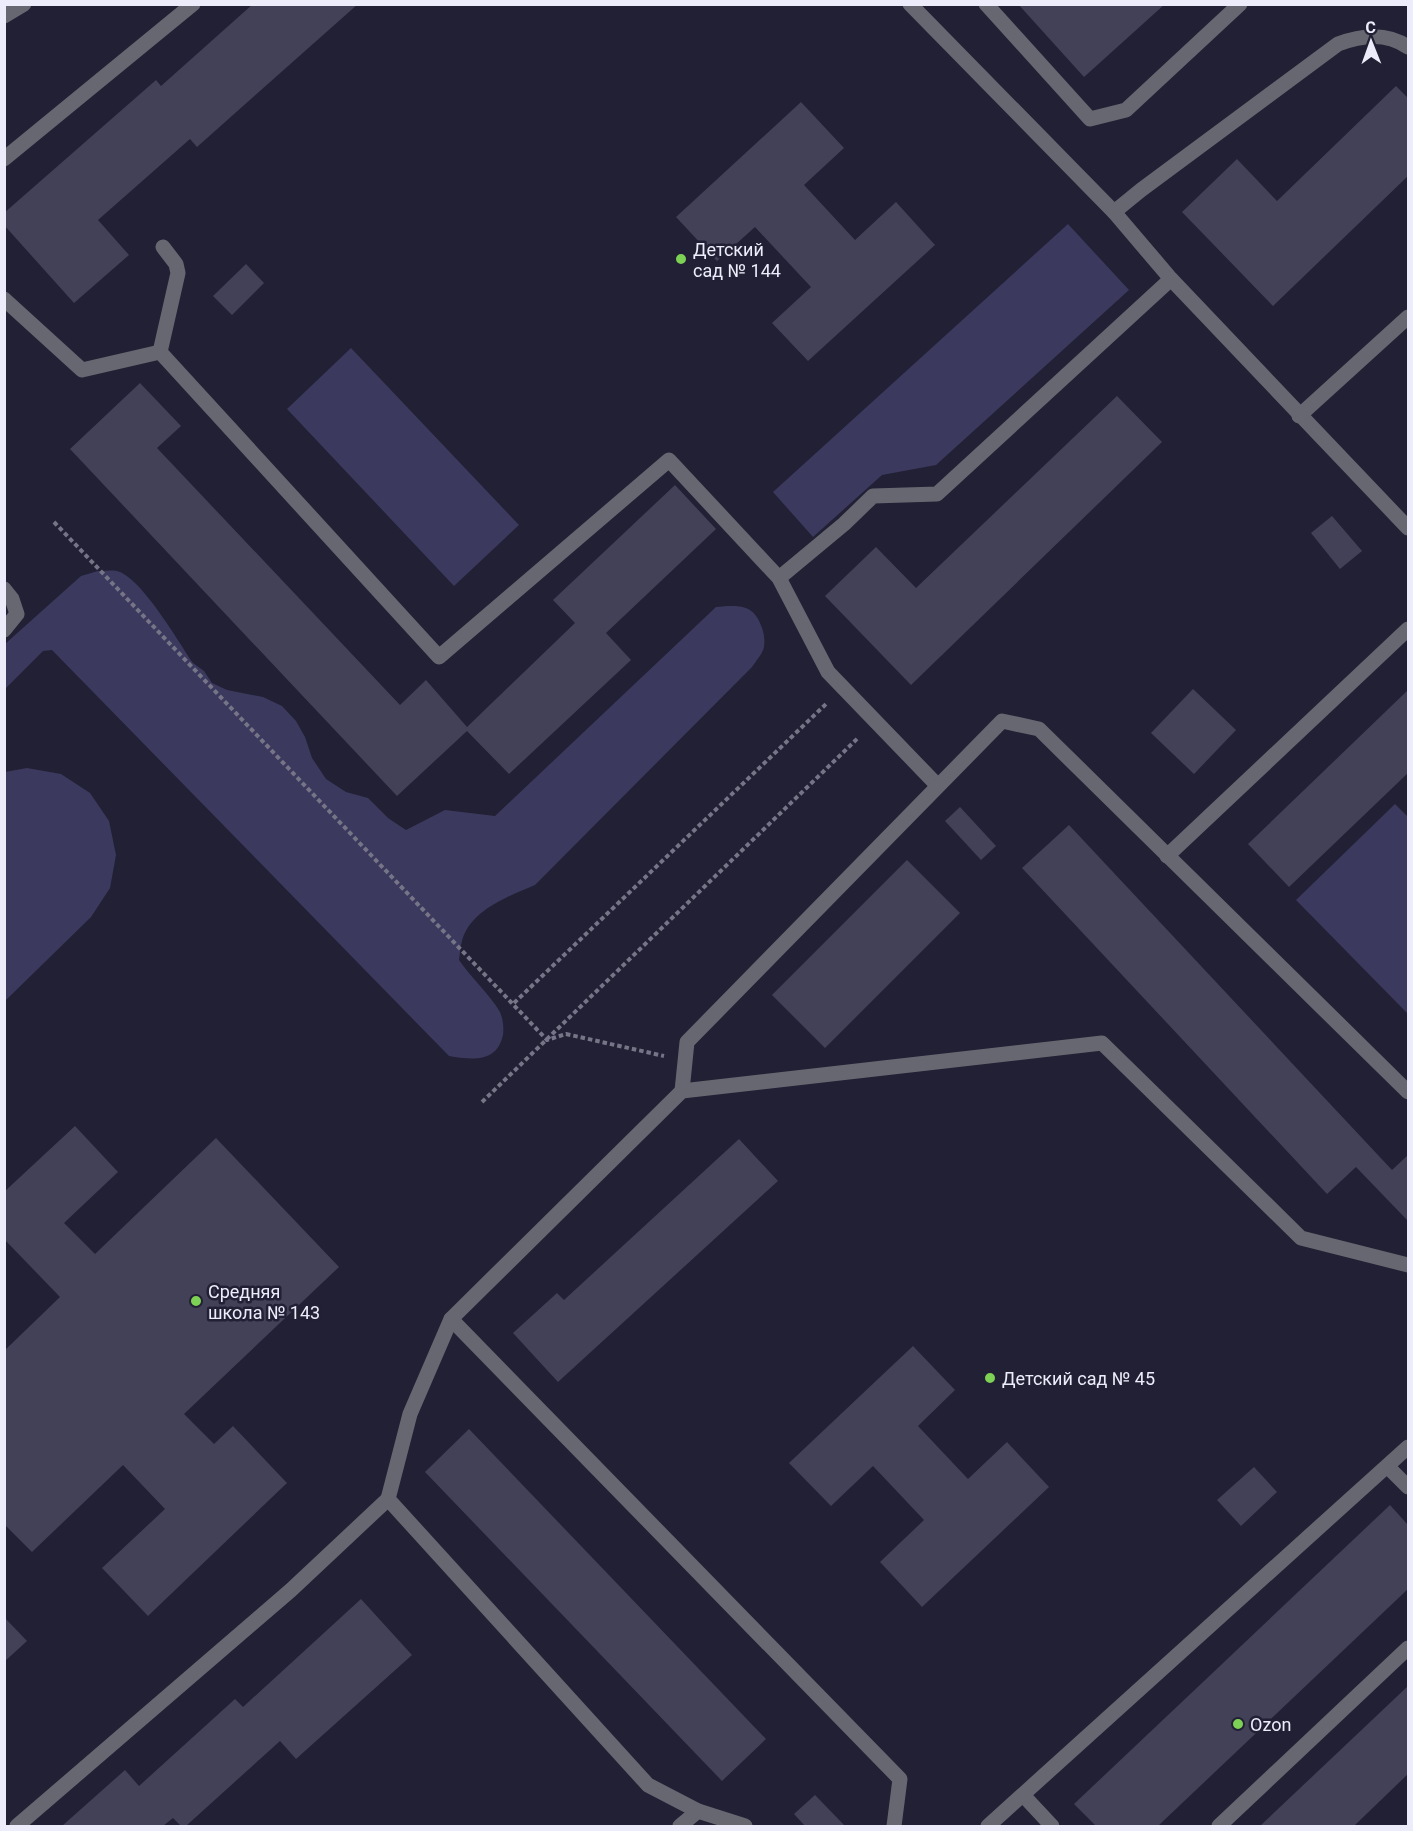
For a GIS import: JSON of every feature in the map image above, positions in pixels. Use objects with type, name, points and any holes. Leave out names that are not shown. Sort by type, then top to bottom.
[{"type":"street","points":[[4,16],[24,4]]},
{"type":"street","points":[[4,159],[193,4]]},
{"type":"street","points":[[910,4],[1114,212],[1171,279],[1408,528]]},
{"type":"street","points":[[986,4],[1090,119],[1126,110],[1240,4]]},
{"type":"street","points":[[1114,212],[1338,44],[1356,37],[1375,35],[1400,41],[1408,47]]},
{"type":"street","points":[[160,352],[178,273],[176,264],[163,247]]},
{"type":"street","points":[[779,578],[873,496],[937,494],[1171,279]]},
{"type":"street","points":[[4,299],[82,370],[160,352]]},
{"type":"street","points":[[1299,416],[1408,316]]},
{"type":"street","points":[[160,352],[439,657],[669,460],[779,578],[828,672],[937,785]]},
{"type":"street","points":[[4,589],[12,599],[18,614],[4,630]]},
{"type":"street","points":[[1167,856],[1408,629]]},
{"type":"street","points":[[682,1091],[687,1042],[1002,721],[1039,729],[1408,1092]]},
{"type":"street","points":[[17,1827],[291,1590],[388,1499],[410,1414],[451,1319],[682,1091],[1102,1043],[1301,1238],[1408,1265]]},
{"type":"street","points":[[451,1319],[900,1779],[894,1827]]},
{"type":"street","points":[[988,1827],[1408,1447]]},
{"type":"street","points":[[1388,1467],[1408,1487]]},
{"type":"street","points":[[388,1499],[648,1785],[698,1811],[745,1827]]},
{"type":"street","points":[[1219,1827],[1408,1648]]},
{"type":"street","points":[[1023,1795],[1052,1827]]},
{"type":"street","points":[[680,1827],[698,1811]]},
{"type":"path","points":[[54,522],[547,1040]]},
{"type":"path","points":[[514,1004],[826,704]]},
{"type":"path","points":[[482,1102],[858,738]]},
{"type":"path","points":[[547,1040],[566,1034],[685,1061]]},
{"type":"shaded area","points":[[1068,224],[1129,290],[936,465],[882,475],[813,537],[773,492]]},
{"type":"shaded area","points":[[351,348],[519,525],[454,586],[287,409]]},
{"type":"shaded area","points":[[98,571],[117,571],[137,585],[148,597],[193,663],[204,671],[212,683],[227,690],[263,697],[282,706],[296,721],[305,737],[312,758],[326,779],[346,792],[368,798],[388,818],[406,830],[445,810],[495,816],[716,607],[738,606],[750,610],[759,620],[764,645],[752,667],[535,885],[492,906],[473,921],[466,930],[459,960],[500,1012],[503,1035],[495,1051],[482,1058],[449,1056],[52,650],[43,651],[5,689],[5,644],[81,576]]},
{"type":"shaded area","points":[[27,768],[61,774],[90,793],[109,821],[116,855],[110,888],[91,917],[5,1001],[5,772]]},
{"type":"shaded area","points":[[1395,804],[1408,817],[1408,1014],[1296,900]]},
{"type":"building","points":[[253,4],[358,4],[197,147],[190,139],[98,220],[129,255],[74,303],[4,225],[4,213],[156,80],[161,86]]},
{"type":"building","points":[[1018,4],[1165,4],[1084,77]]},
{"type":"building","points":[[1396,86],[1408,98],[1408,176],[1273,306],[1182,212],[1237,159],[1277,201]]},
{"type":"building","points":[[801,102],[844,148],[804,185],[855,240],[896,202],[935,245],[808,361],[772,323],[811,287],[755,227],[717,261],[676,217]]},
{"type":"building","points":[[246,264],[264,283],[232,315],[213,296]]},
{"type":"building","points":[[140,383],[181,426],[157,448],[400,705],[426,680],[467,727],[575,623],[553,600],[675,485],[716,529],[606,633],[631,660],[509,774],[467,731],[397,796],[70,449]]},
{"type":"building","points":[[1117,396],[1162,442],[911,685],[825,596],[876,547],[916,588]]},
{"type":"building","points":[[1332,516],[1362,551],[1340,569],[1311,533]]},
{"type":"building","points":[[1193,689],[1236,730],[1194,774],[1151,733]]},
{"type":"building","points":[[1408,690],[1408,773],[1289,887],[1248,844]]},
{"type":"building","points":[[960,807],[996,846],[981,860],[945,821]]},
{"type":"building","points":[[1069,825],[1392,1170],[1408,1155],[1408,1221],[1356,1167],[1327,1194],[1022,868]]},
{"type":"building","points":[[907,860],[960,913],[825,1048],[772,995]]},
{"type":"building","points":[[75,1126],[118,1172],[64,1223],[95,1254],[216,1138],[339,1267],[184,1414],[214,1444],[233,1426],[287,1483],[148,1616],[102,1568],[165,1509],[123,1465],[32,1552],[4,1524],[4,1351],[60,1297],[4,1239],[4,1192]]},
{"type":"building","points":[[739,1139],[778,1181],[558,1382],[513,1333],[557,1293],[564,1300]]},
{"type":"building","points":[[913,1346],[955,1390],[918,1426],[968,1479],[1007,1442],[1049,1487],[922,1607],[880,1562],[924,1520],[873,1466],[831,1506],[789,1463]]},
{"type":"building","points":[[469,1429],[766,1739],[722,1781],[425,1472]]},
{"type":"building","points":[[1254,1467],[1277,1492],[1241,1526],[1217,1500]]},
{"type":"building","points":[[1390,1505],[1408,1525],[1408,1589],[1158,1826],[1096,1826],[1074,1804]]},
{"type":"building","points":[[361,1599],[412,1655],[296,1759],[280,1741],[186,1826],[181,1826],[173,1818],[163,1826],[62,1826],[125,1770],[139,1786],[235,1699],[243,1707]]},
{"type":"building","points":[[4,1617],[27,1641],[4,1662]]},
{"type":"building","points":[[1408,1686],[1408,1774],[1354,1826],[1260,1826]]},
{"type":"building","points":[[815,1795],[845,1826],[805,1826],[794,1814]]},
{"type":"place","name":"Детский сад № 144","points":[[681,259]]},
{"type":"place","name":"Средняя школа № 143","points":[[196,1301]]},
{"type":"place","name":"Детский сад № 45","points":[[990,1378]]},
{"type":"place","name":"Ozon","points":[[1238,1724]]}]
